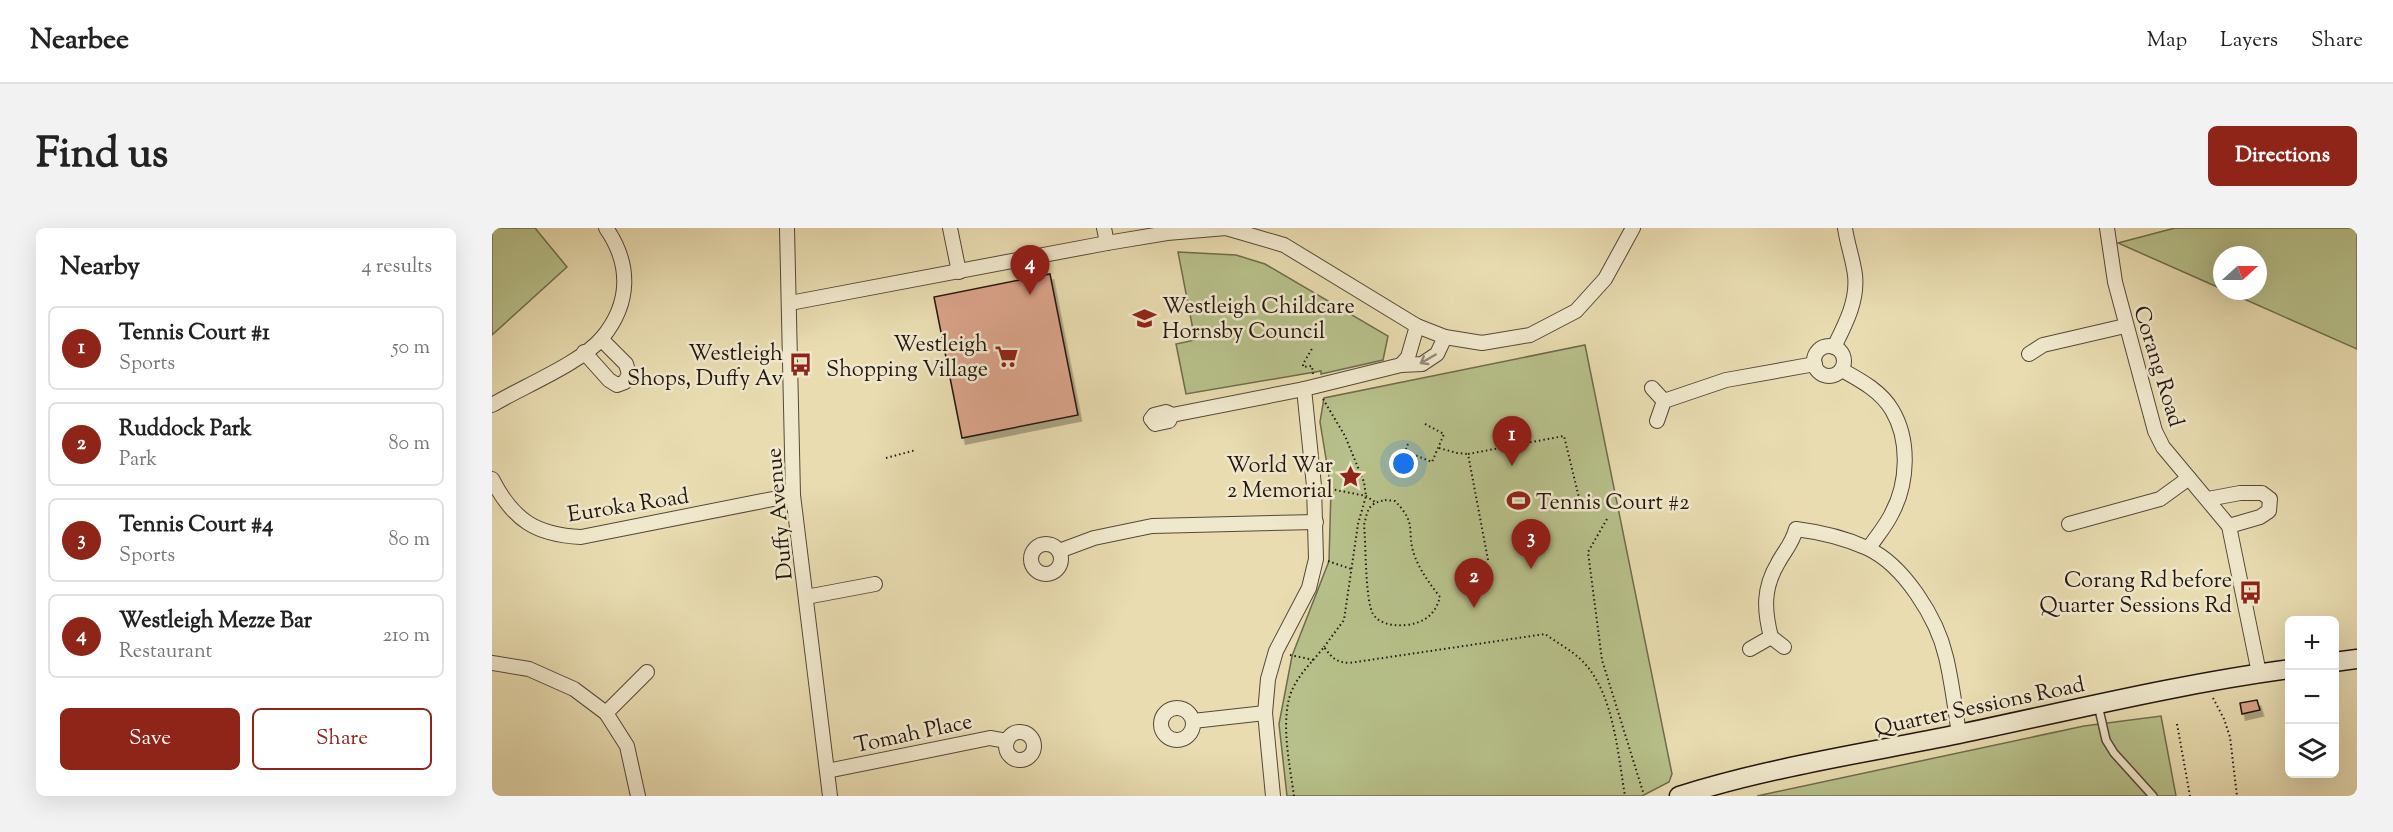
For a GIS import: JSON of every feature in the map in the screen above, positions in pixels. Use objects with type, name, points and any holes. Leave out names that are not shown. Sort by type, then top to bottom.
[{"type":"main road","points":[[2339,661],[2357,659]]},
{"type":"main road","name":"Quarter Sessions Road","points":[[1679,796],[1744,778],[2208,682],[2285,670]]},
{"type":"street","name":"Duffy Avenue","points":[[788,228],[793,495],[830,796]]},
{"type":"street","points":[[950,228],[959,272]]},
{"type":"street","points":[[1104,228],[1107,243]]},
{"type":"street","points":[[790,303],[1107,243],[1167,233],[1226,228],[1284,245],[1417,326],[1445,337],[1482,343],[1495,342],[1530,335],[1576,311],[1605,279],[1633,228]]},
{"type":"street","points":[[1834,347],[1850,311],[1855,289],[1853,263],[1844,228]]},
{"type":"street","name":"Corang Road","points":[[2107,228],[2115,282],[2125,326],[2155,431],[2163,447],[2229,526],[2259,673]]},
{"type":"street","points":[[492,405],[574,360],[601,339],[623,300],[625,272],[611,230]]},
{"type":"street","points":[[1401,365],[1408,357],[1417,326]]},
{"type":"street","points":[[2029,354],[2043,345],[2125,326]]},
{"type":"street","points":[[1172,415],[1310,388],[1401,365],[1422,364],[1437,354],[1445,337]]},
{"type":"street","points":[[584,352],[609,380],[617,385],[625,382],[629,374],[626,364],[601,339]]},
{"type":"street","points":[[1834,347],[1839,350],[1844,359],[1842,370],[1835,375],[1826,376],[1819,372],[1815,364],[1820,350],[1834,347]]},
{"type":"street","points":[[1664,401],[1717,382],[1815,364]]},
{"type":"street","points":[[1842,370],[1865,383],[1880,395],[1892,410],[1901,431],[1905,456],[1902,483],[1893,513],[1869,549]]},
{"type":"street","points":[[1273,796],[1265,713],[1268,679],[1276,651],[1309,588],[1316,559],[1310,388]]},
{"type":"street","points":[[1652,388],[1664,401]]},
{"type":"street","points":[[1657,421],[1664,401]]},
{"type":"street","points":[[2068,524],[2160,499],[2188,478]]},
{"type":"street","name":"Euroka Road","points":[[492,479],[514,512],[536,529],[557,536],[581,537],[793,495]]},
{"type":"street","points":[[2208,499],[2262,492],[2270,499],[2269,511],[2260,517],[2229,526]]},
{"type":"street","points":[[1059,551],[1094,538],[1152,526],[1316,522]]},
{"type":"street","points":[[1784,647],[1771,637],[1765,599],[1766,588],[1779,560],[1792,544],[1796,529],[1822,532],[1869,549],[1895,569],[1917,592],[1934,623],[1946,655],[1959,734]]},
{"type":"street","points":[[806,597],[875,584]]},
{"type":"street","points":[[1750,649],[1771,637]]},
{"type":"street","points":[[492,663],[529,669],[574,688],[606,713],[627,746],[638,796]]},
{"type":"street","points":[[606,713],[647,672]]},
{"type":"street","points":[[1193,722],[1265,713]]},
{"type":"street","name":"Tomah Place","points":[[827,771],[990,738],[1007,741]]},
{"type":"lane","points":[[2098,705],[2106,740],[2114,753],[2153,796]]},
{"type":"path","points":[[1294,796],[1288,746],[1288,701],[1293,688],[1344,620],[1358,524],[1366,496],[1364,482],[1345,436],[1310,388],[1312,366],[1303,367],[1303,364],[1313,347]]},
{"type":"path","points":[[1408,444],[1406,448],[1408,454],[1413,458],[1415,455],[1432,462],[1444,434],[1425,424]]},
{"type":"path","points":[[1438,448],[1468,454],[1564,436],[1582,510]]},
{"type":"path","points":[[886,458],[916,450]]},
{"type":"path","points":[[1468,454],[1488,560]]},
{"type":"path","points":[[1314,486],[1366,496],[1375,502]]},
{"type":"path","points":[[1395,501],[1410,520],[1412,531],[1410,543],[1416,560],[1425,578],[1440,597],[1437,607],[1424,620],[1401,626],[1383,622],[1372,612],[1364,525],[1366,514],[1375,502],[1395,501]]},
{"type":"path","points":[[1607,519],[1588,552],[1602,660],[1643,792]]},
{"type":"path","points":[[1358,524],[1364,525]]},
{"type":"path","points":[[1316,559],[1351,568]]},
{"type":"path","points":[[1324,647],[1333,659],[1340,663],[1349,663],[1545,634],[1584,663],[1601,687],[1616,742],[1625,796]]},
{"type":"path","points":[[1276,651],[1314,660]]},
{"type":"path","points":[[2208,682],[2214,702],[2224,719],[2230,737],[2236,796]]},
{"type":"path","points":[[2177,724],[2190,796]]},
{"type":"green space","points":[[492,228],[535,228],[567,267],[492,335]]},
{"type":"green space","points":[[2175,228],[2357,228],[2357,349],[2246,300],[2267,300],[2267,246],[2213,246],[2213,285],[2118,243]]},
{"type":"green space","points":[[1178,252],[1236,255],[1265,264],[1388,336],[1383,360],[1321,374],[1321,371],[1186,394],[1176,344],[1195,340]]},
{"type":"green space","points":[[1585,345],[1672,774],[1669,782],[1642,796],[1287,796],[1279,724],[1292,656],[1329,561],[1331,489],[1320,422],[1324,398]]},
{"type":"green space","points":[[2161,716],[2176,796],[1757,796],[2084,726]]},
{"type":"building","name":"Westleigh Shopping Village","points":[[1050,274],[1078,415],[962,438],[934,297]]},
{"type":"building","points":[[2257,700],[2260,710],[2242,714],[2240,703]]},
{"type":"place","name":"Westleigh Mezze Bar","points":[[1030,295]]},
{"type":"place","name":"Westleigh Childcare Hornsby Council","points":[[1144,318]]},
{"type":"place","name":"Westleigh Shopping Village","points":[[1006,356]]},
{"type":"place","name":"Westleigh Shops, Duffy Av","points":[[801,365]]},
{"type":"place","name":"Tennis Court #1","points":[[1512,466]]},
{"type":"place","name":"World War 2 Memorial","points":[[1351,477]]},
{"type":"place","name":"Tennis Court #2","points":[[1518,501]]},
{"type":"place","name":"Tennis Court #4","points":[[1531,569]]},
{"type":"place","name":"Corang Rd before Quarter Sessions Rd","points":[[2250,592]]},
{"type":"place","name":"Ruddock Park","points":[[1474,608]]}]
